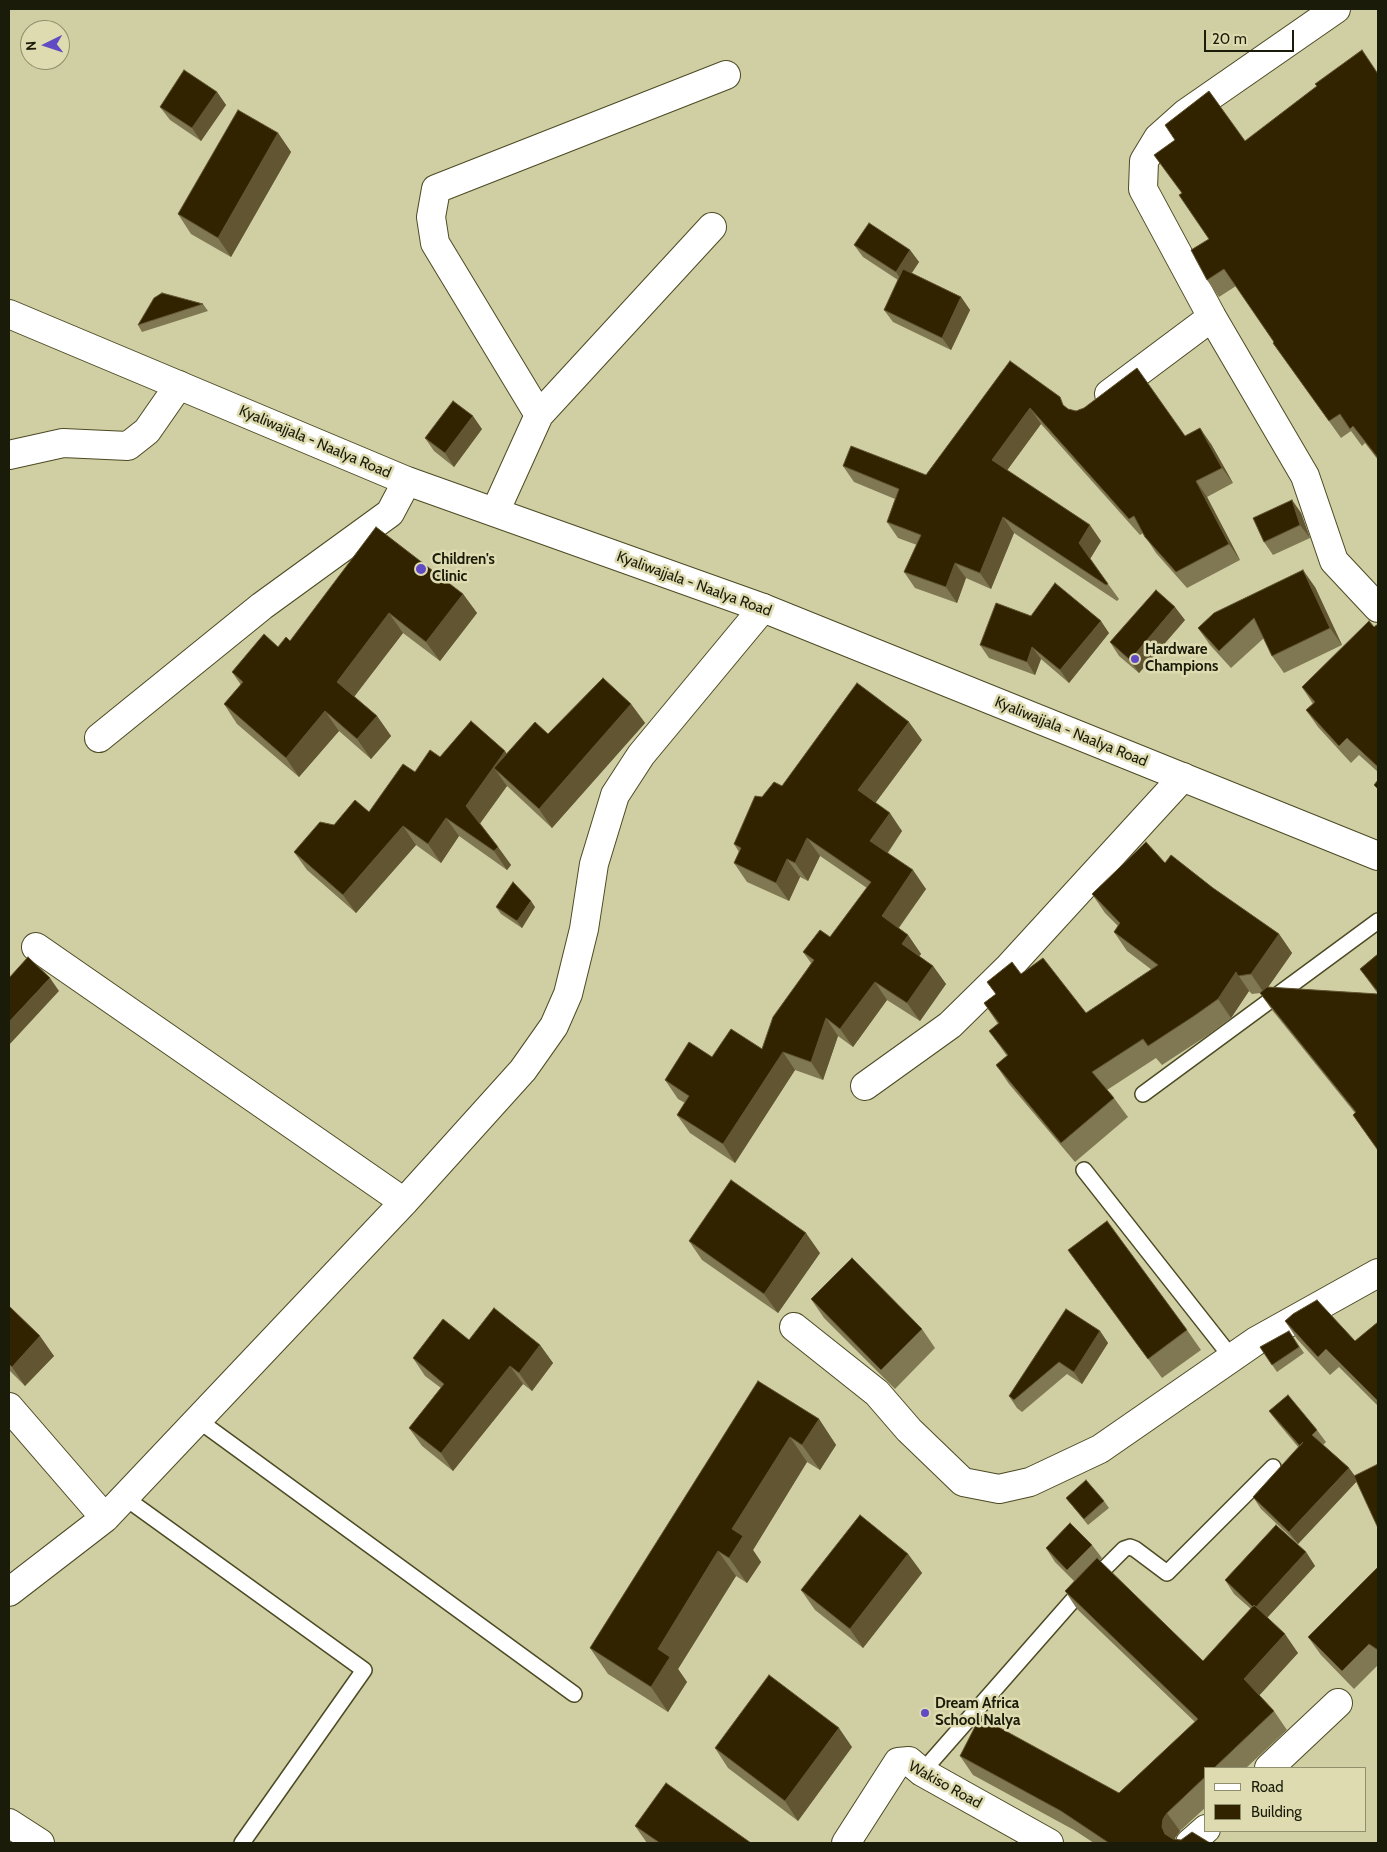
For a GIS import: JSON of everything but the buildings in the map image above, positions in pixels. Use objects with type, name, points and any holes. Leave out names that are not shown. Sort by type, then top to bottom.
[{"type":"street","points":[[1336,9],[1186,113],[1158,138],[1144,161],[1143,188],[1212,317],[1304,476],[1334,561],[1378,608]]},
{"type":"street","points":[[539,415],[435,243],[431,217],[436,189],[726,75]]},
{"type":"street","points":[[495,512],[539,415],[712,227]]},
{"type":"street","name":"Kyaliwajjala - Naalya Road","points":[[9,314],[407,481],[763,608],[1378,856]]},
{"type":"street","points":[[1086,411],[1212,317]]},
{"type":"street","points":[[9,455],[63,443],[128,446],[147,432],[179,385]]},
{"type":"street","points":[[100,738],[262,606],[390,514],[407,481]]},
{"type":"street","points":[[9,1592],[105,1518],[404,1202],[523,1070],[554,1026],[568,994],[584,929],[594,864],[615,795],[641,755],[763,608]]},
{"type":"street","points":[[866,1086],[950,1025],[1009,967],[1183,777]]},
{"type":"street","points":[[36,947],[404,1202]]},
{"type":"street","points":[[794,1327],[877,1393],[909,1430],[963,1482],[999,1489],[1030,1482],[1100,1449],[1256,1341],[1378,1273]]},
{"type":"street","points":[[9,1407],[105,1518]]},
{"type":"street","points":[[1270,1767],[1338,1703]]},
{"type":"street","name":"Wakiso Road","points":[[846,1843],[898,1762],[909,1761],[922,1772],[1049,1843]]},
{"type":"street","points":[[9,1823],[40,1843]]},
{"type":"street","points":[[1190,1843],[1204,1831]]},
{"type":"lane","points":[[1143,1094],[1378,922]]},
{"type":"lane","points":[[1084,1170],[1232,1358]]},
{"type":"lane","points":[[198,1420],[574,1694]]},
{"type":"lane","points":[[922,1772],[1073,1600],[1124,1549],[1135,1548],[1168,1573],[1274,1467]]},
{"type":"lane","points":[[124,1497],[364,1670],[242,1843]]},
{"type":"place","name":"Children's Clinic","points":[[421,569]]},
{"type":"place","name":"Hardware Champions","points":[[1135,659]]},
{"type":"place","name":"Dream Africa School Nalya","points":[[925,1713]]}]
